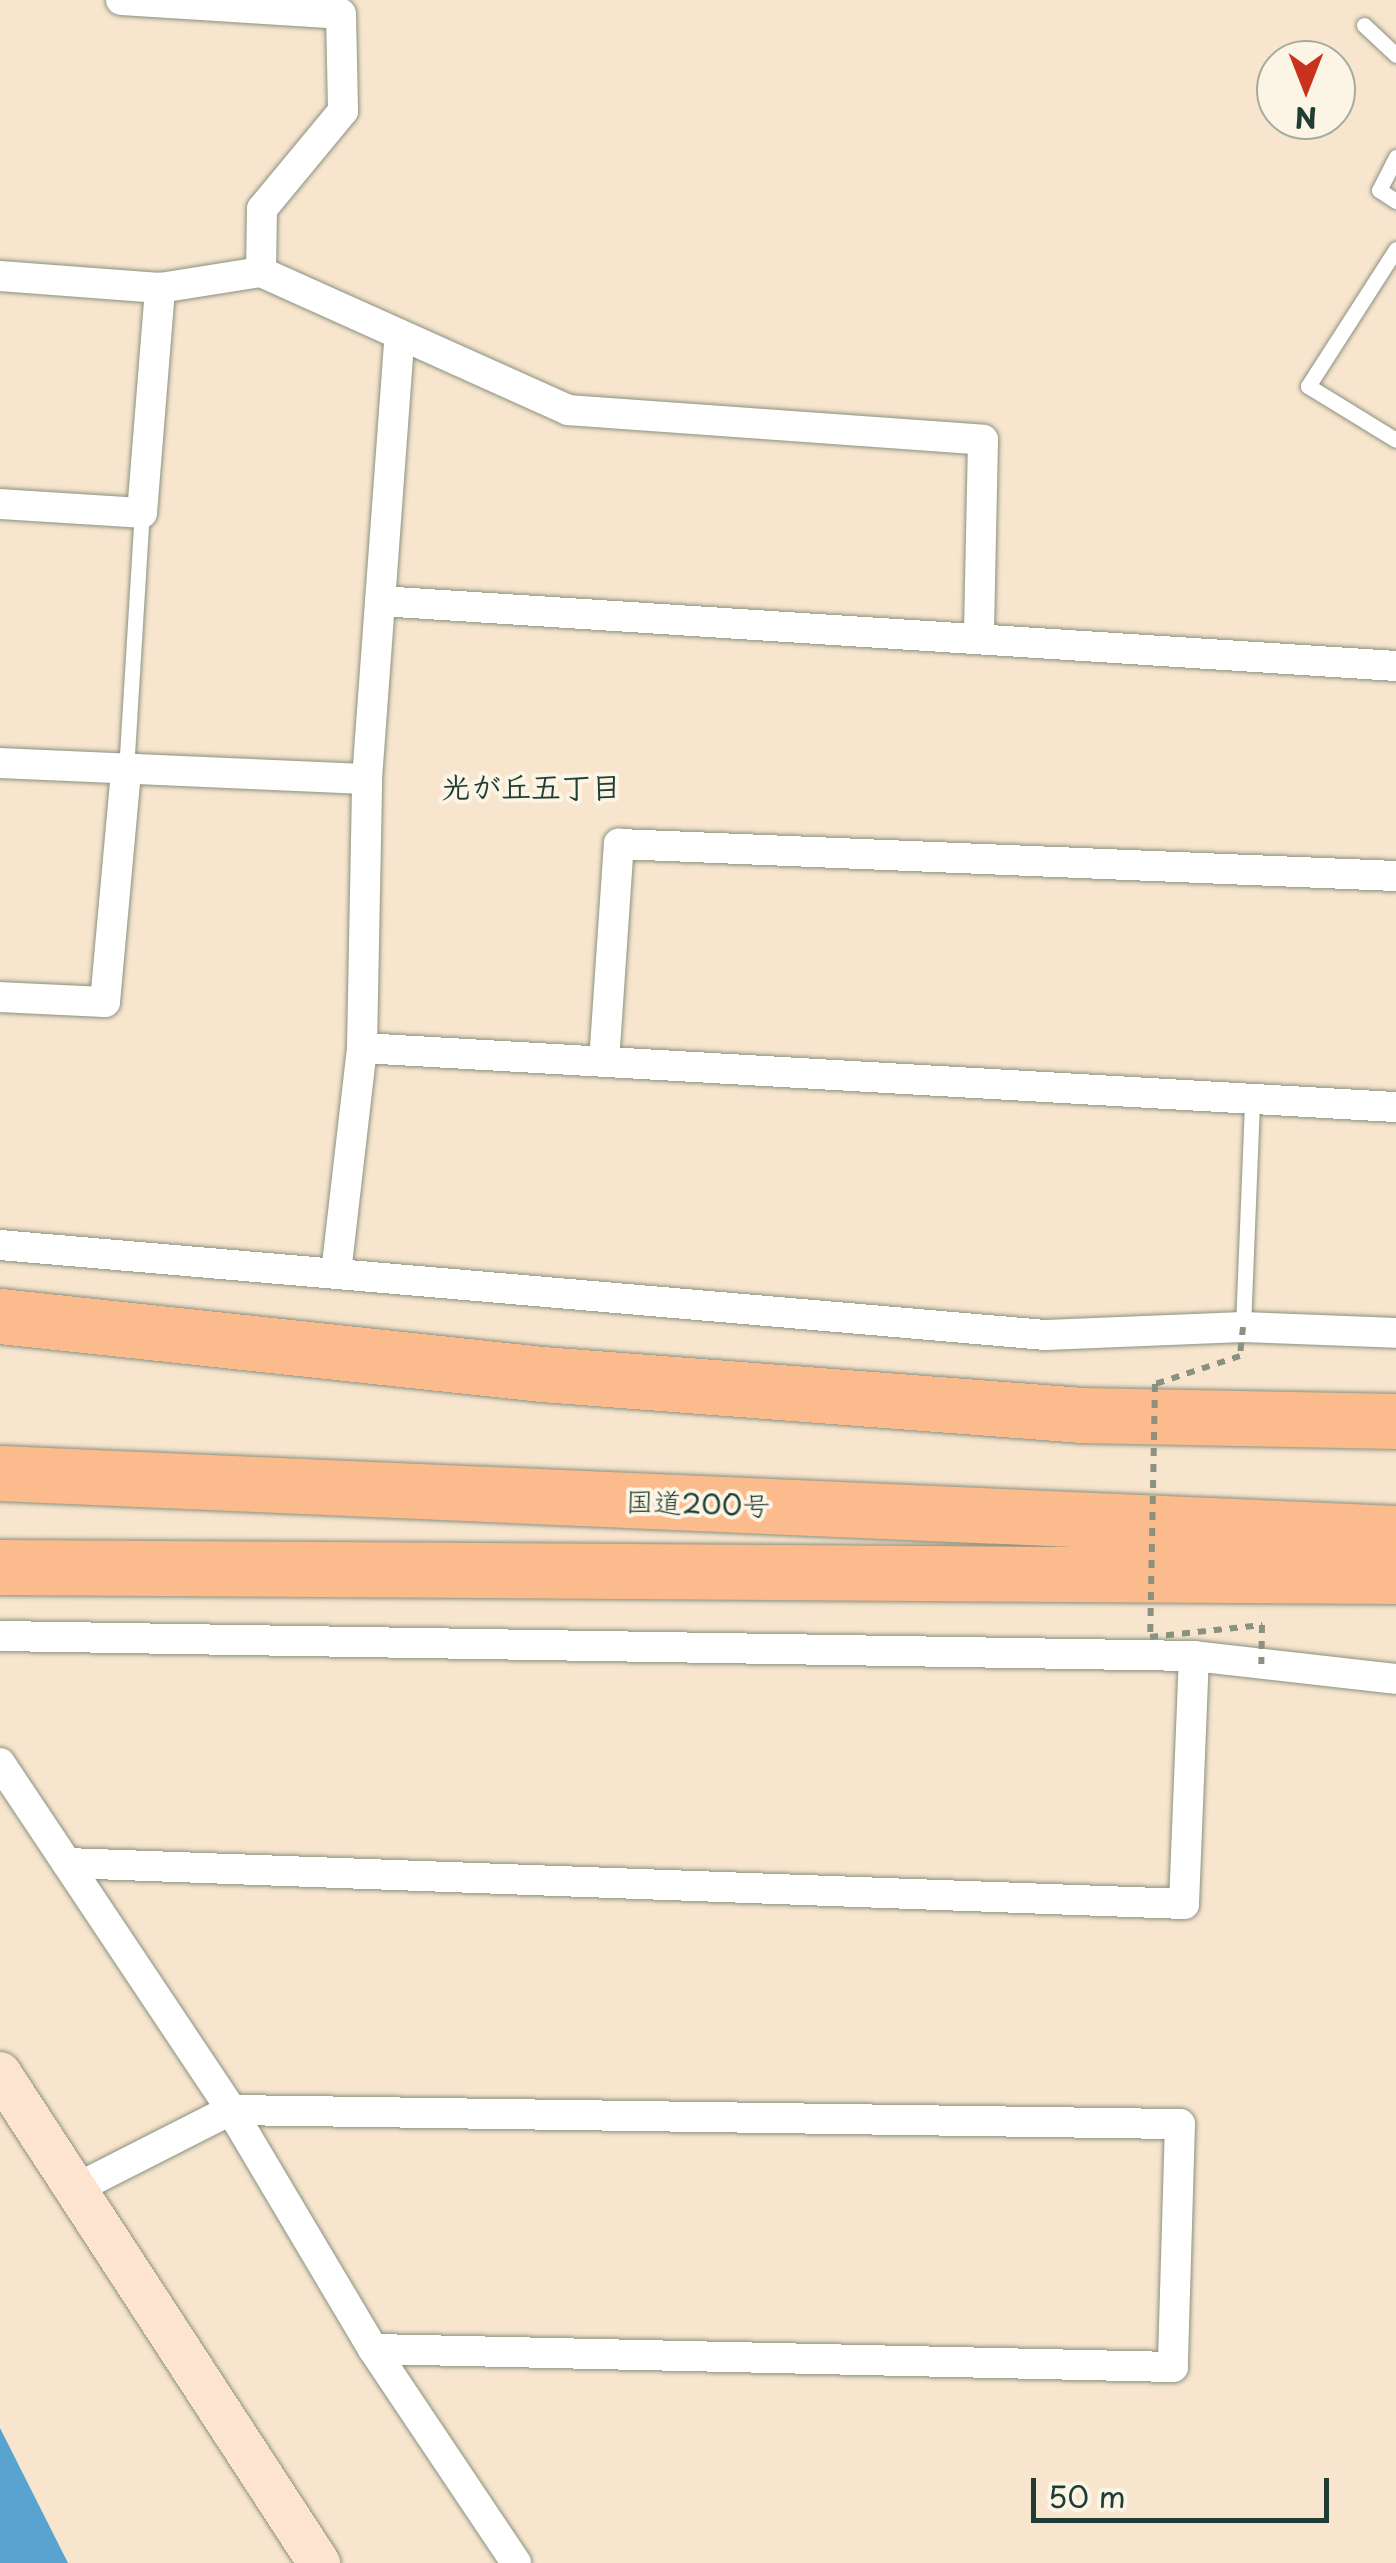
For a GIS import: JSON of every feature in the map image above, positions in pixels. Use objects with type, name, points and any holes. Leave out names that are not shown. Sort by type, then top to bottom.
[{"type":"highway","points":[[0,1316],[542,1374],[1044,1412],[1396,1421]]},
{"type":"highway","name":"国道200号","points":[[0,1473],[1396,1533]]},
{"type":"highway","points":[[0,1567],[1396,1576]]},
{"type":"street","points":[[121,0],[341,14],[343,111],[262,209],[261,272]]},
{"type":"street","points":[[0,276],[160,288],[261,272],[399,338],[568,410],[982,440],[979,638]]},
{"type":"street","points":[[0,504],[142,513],[160,288]]},
{"type":"street","points":[[336,1273],[362,1048],[367,779],[399,338]]},
{"type":"street","points":[[380,602],[1396,666]]},
{"type":"street","points":[[0,763],[367,779]]},
{"type":"street","points":[[0,997],[106,1002],[126,771]]},
{"type":"street","points":[[604,1062],[619,844],[1396,876]]},
{"type":"street","points":[[362,1048],[1396,1107]]},
{"type":"street","points":[[0,1245],[1046,1336],[1244,1328],[1396,1333]]},
{"type":"street","points":[[0,1636],[1194,1656],[1396,1679]]},
{"type":"street","points":[[67,1863],[1184,1904],[1194,1656]]},
{"type":"street","points":[[0,1763],[231,2110],[374,2349],[516,2563]]},
{"type":"street","points":[[0,2072],[319,2563]]},
{"type":"street","points":[[76,2188],[231,2110],[1180,2124],[1173,2367],[374,2349]]},
{"type":"lane","points":[[1364,26],[1396,55]]},
{"type":"lane","points":[[1396,157],[1379,190],[1396,201]]},
{"type":"lane","points":[[1396,249],[1308,386],[1396,440]]},
{"type":"lane","points":[[126,771],[142,513]]},
{"type":"lane","points":[[1244,1328],[1252,1099]]},
{"type":"path","points":[[1244,1328],[1240,1356],[1155,1384],[1150,1637],[1262,1625],[1261,1664]]},
{"type":"water","points":[[0,2428],[68,2563],[0,2563]]},
{"type":"district","name":"光が丘五丁目","points":[[531,786]]}]
